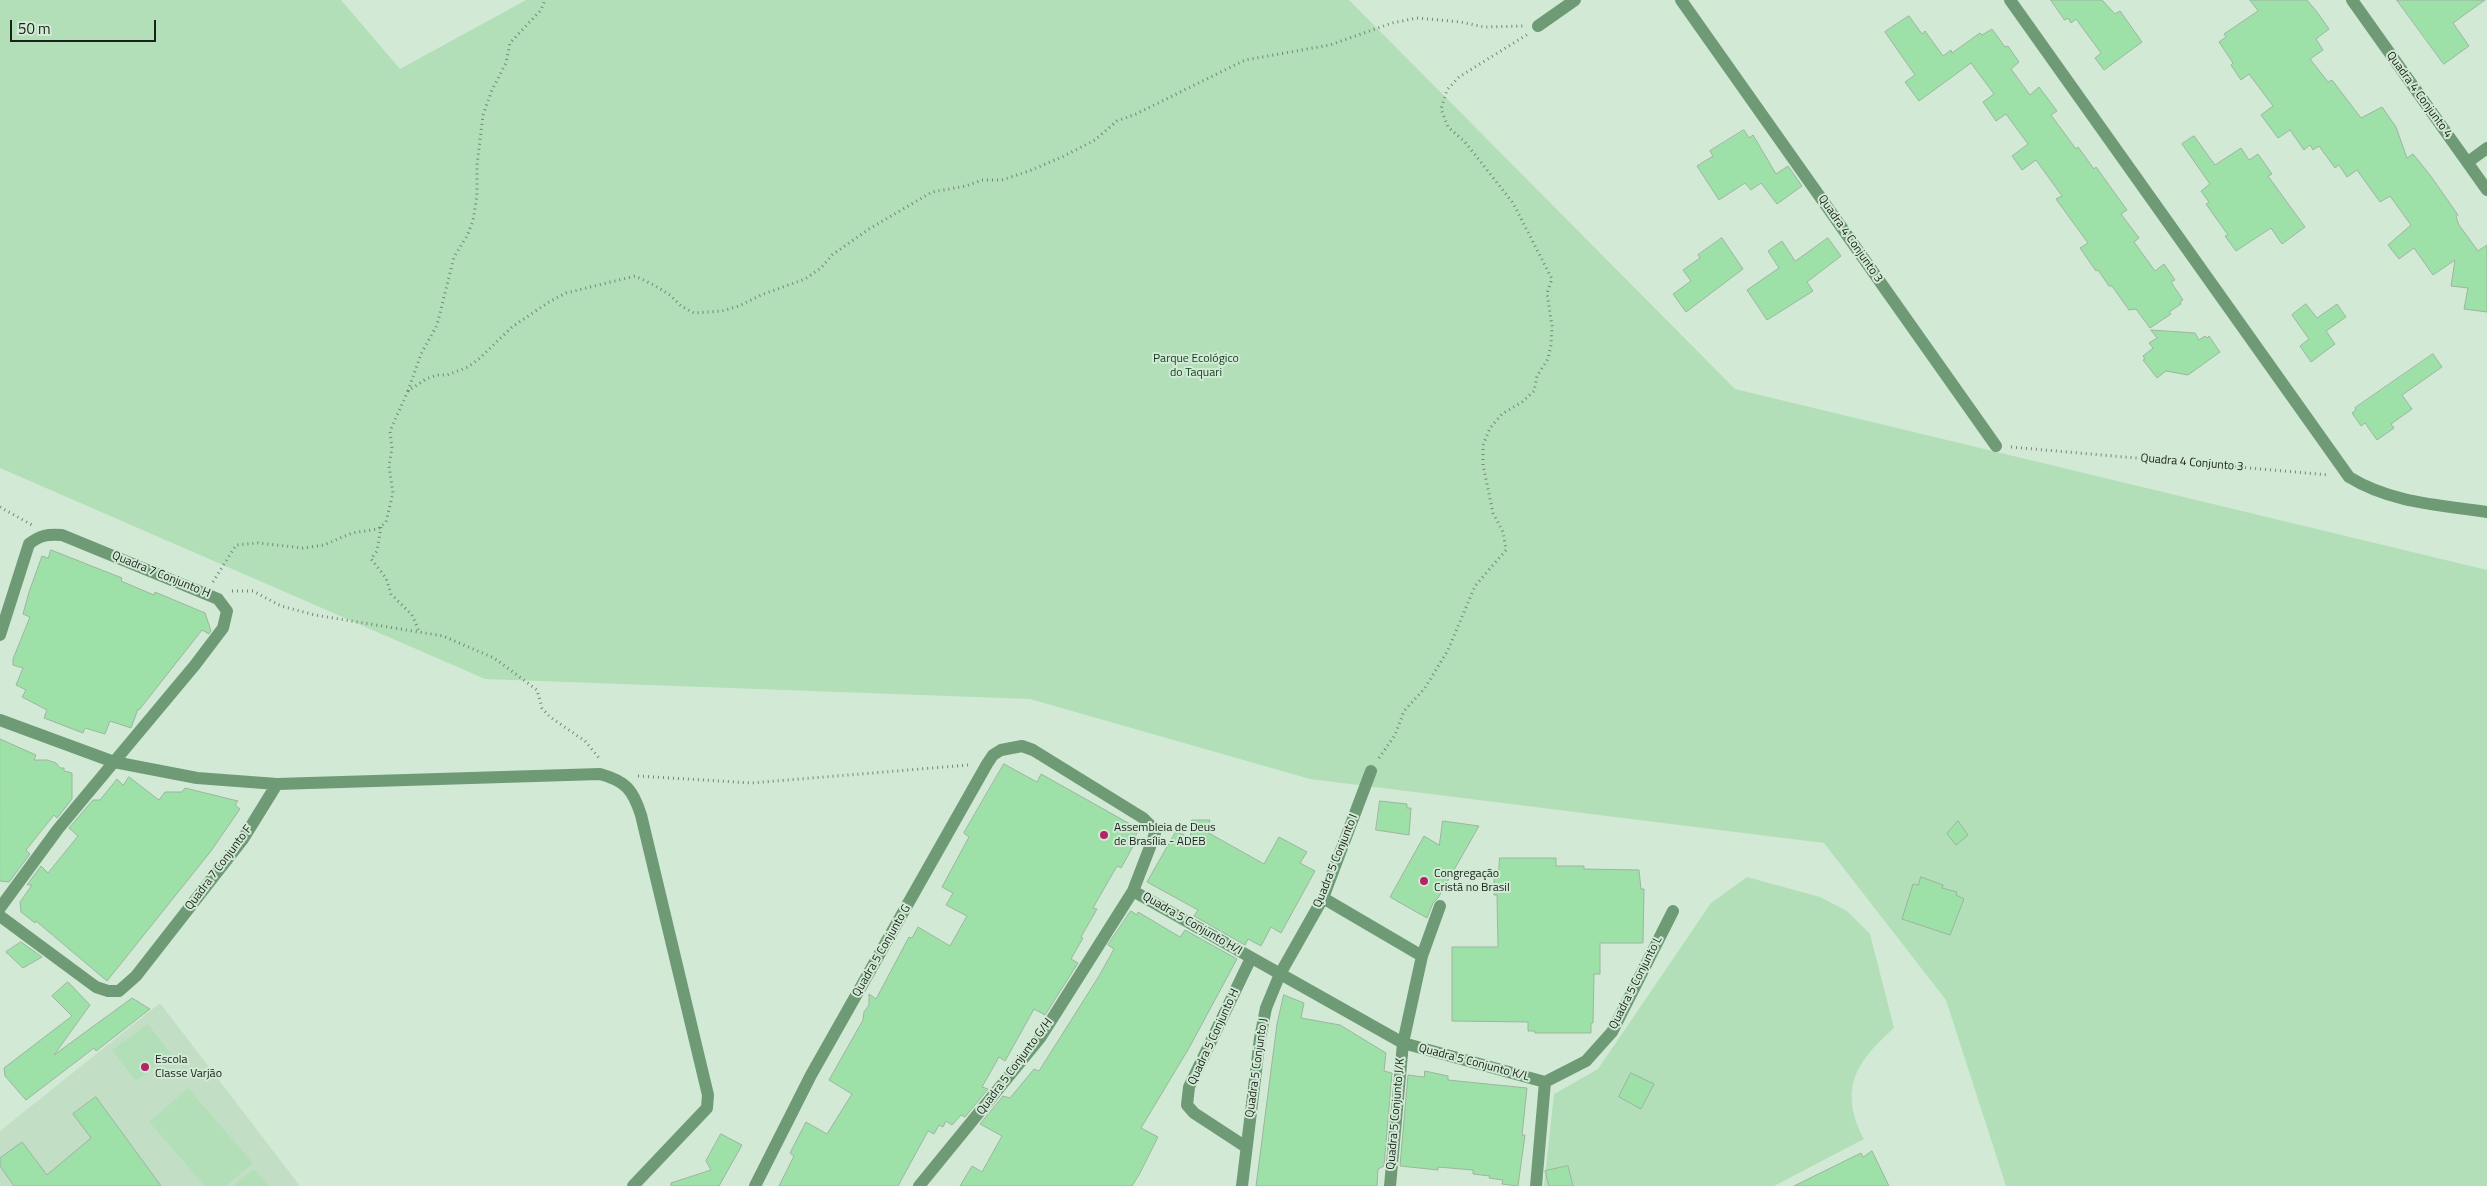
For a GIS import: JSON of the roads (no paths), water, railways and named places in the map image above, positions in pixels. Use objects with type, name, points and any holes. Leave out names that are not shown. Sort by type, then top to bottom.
[{"type":"street","points":[[1538,26],[1576,0]]},
{"type":"street","name":"Quadra 4 Conjunto 3","points":[[1681,0],[1996,446]]},
{"type":"street","points":[[2010,0],[2350,477],[2367,488],[2388,496],[2487,512]]},
{"type":"street","name":"Quadra 4 Conjunto 4","points":[[2352,0],[2487,190]]},
{"type":"street","points":[[2468,162],[2487,148]]},
{"type":"street","name":"Quadra 7 Conjunto H","points":[[0,635],[23,557],[29,544],[36,537],[49,534],[62,535],[212,596],[227,611],[223,628],[195,665],[114,762]]},
{"type":"street","points":[[0,720],[114,762],[197,778],[278,784],[600,774],[615,778],[626,785],[636,799],[641,815],[707,1082],[708,1095],[707,1108],[633,1186]]},
{"type":"street","name":"Quadra 5 Conjunto G","points":[[755,1186],[811,1075],[986,764],[993,755],[1001,750],[1022,746],[1033,750],[1143,818]]},
{"type":"street","points":[[0,908],[58,829],[114,762]]},
{"type":"street","name":"Quadra 5 Conjunto I","points":[[1280,974],[1323,898],[1371,771]]},
{"type":"street","name":"Quadra 7 Conjunto F","points":[[0,916],[96,987],[108,992],[119,991],[136,976],[243,839],[278,784]]},
{"type":"street","name":"Quadra 5 Conjunto G/H","points":[[919,1186],[1040,1038],[1133,891],[1155,834],[1154,828],[1143,818]]},
{"type":"street","name":"Quadra 5 Conjunto H/I","points":[[1133,891],[1280,974]]},
{"type":"street","points":[[1323,898],[1422,956]]},
{"type":"street","points":[[1280,974],[1403,1043],[1422,956],[1440,906]]},
{"type":"street","name":"Quadra 5 Conjunto L","points":[[1545,1082],[1586,1062],[1612,1032],[1673,912]]},
{"type":"street","name":"Quadra 5 Conjunto H","points":[[1246,1147],[1194,1113],[1187,1105],[1187,1097],[1189,1087],[1251,958]]},
{"type":"street","name":"Quadra 5 Conjunto J","points":[[1242,1186],[1260,1038],[1266,1008],[1280,974]]},
{"type":"street","name":"Quadra 5 Conjunto K/L","points":[[1403,1043],[1545,1082]]},
{"type":"street","name":"Quadra 5 Conjunto J/K","points":[[1390,1186],[1403,1043]]},
{"type":"street","points":[[1536,1186],[1545,1082]]},
{"type":"place","name":"Assembleia de Deus de Brasília - ADEB","points":[[1104,835]]},
{"type":"place","name":"Congregação Cristã no Brasil","points":[[1424,881]]},
{"type":"place","name":"Escola Classe Varjão","points":[[145,1067]]},
{"type":"park label","name":"Parque Ecológico do Taquari","points":[[1196,366]]}]
